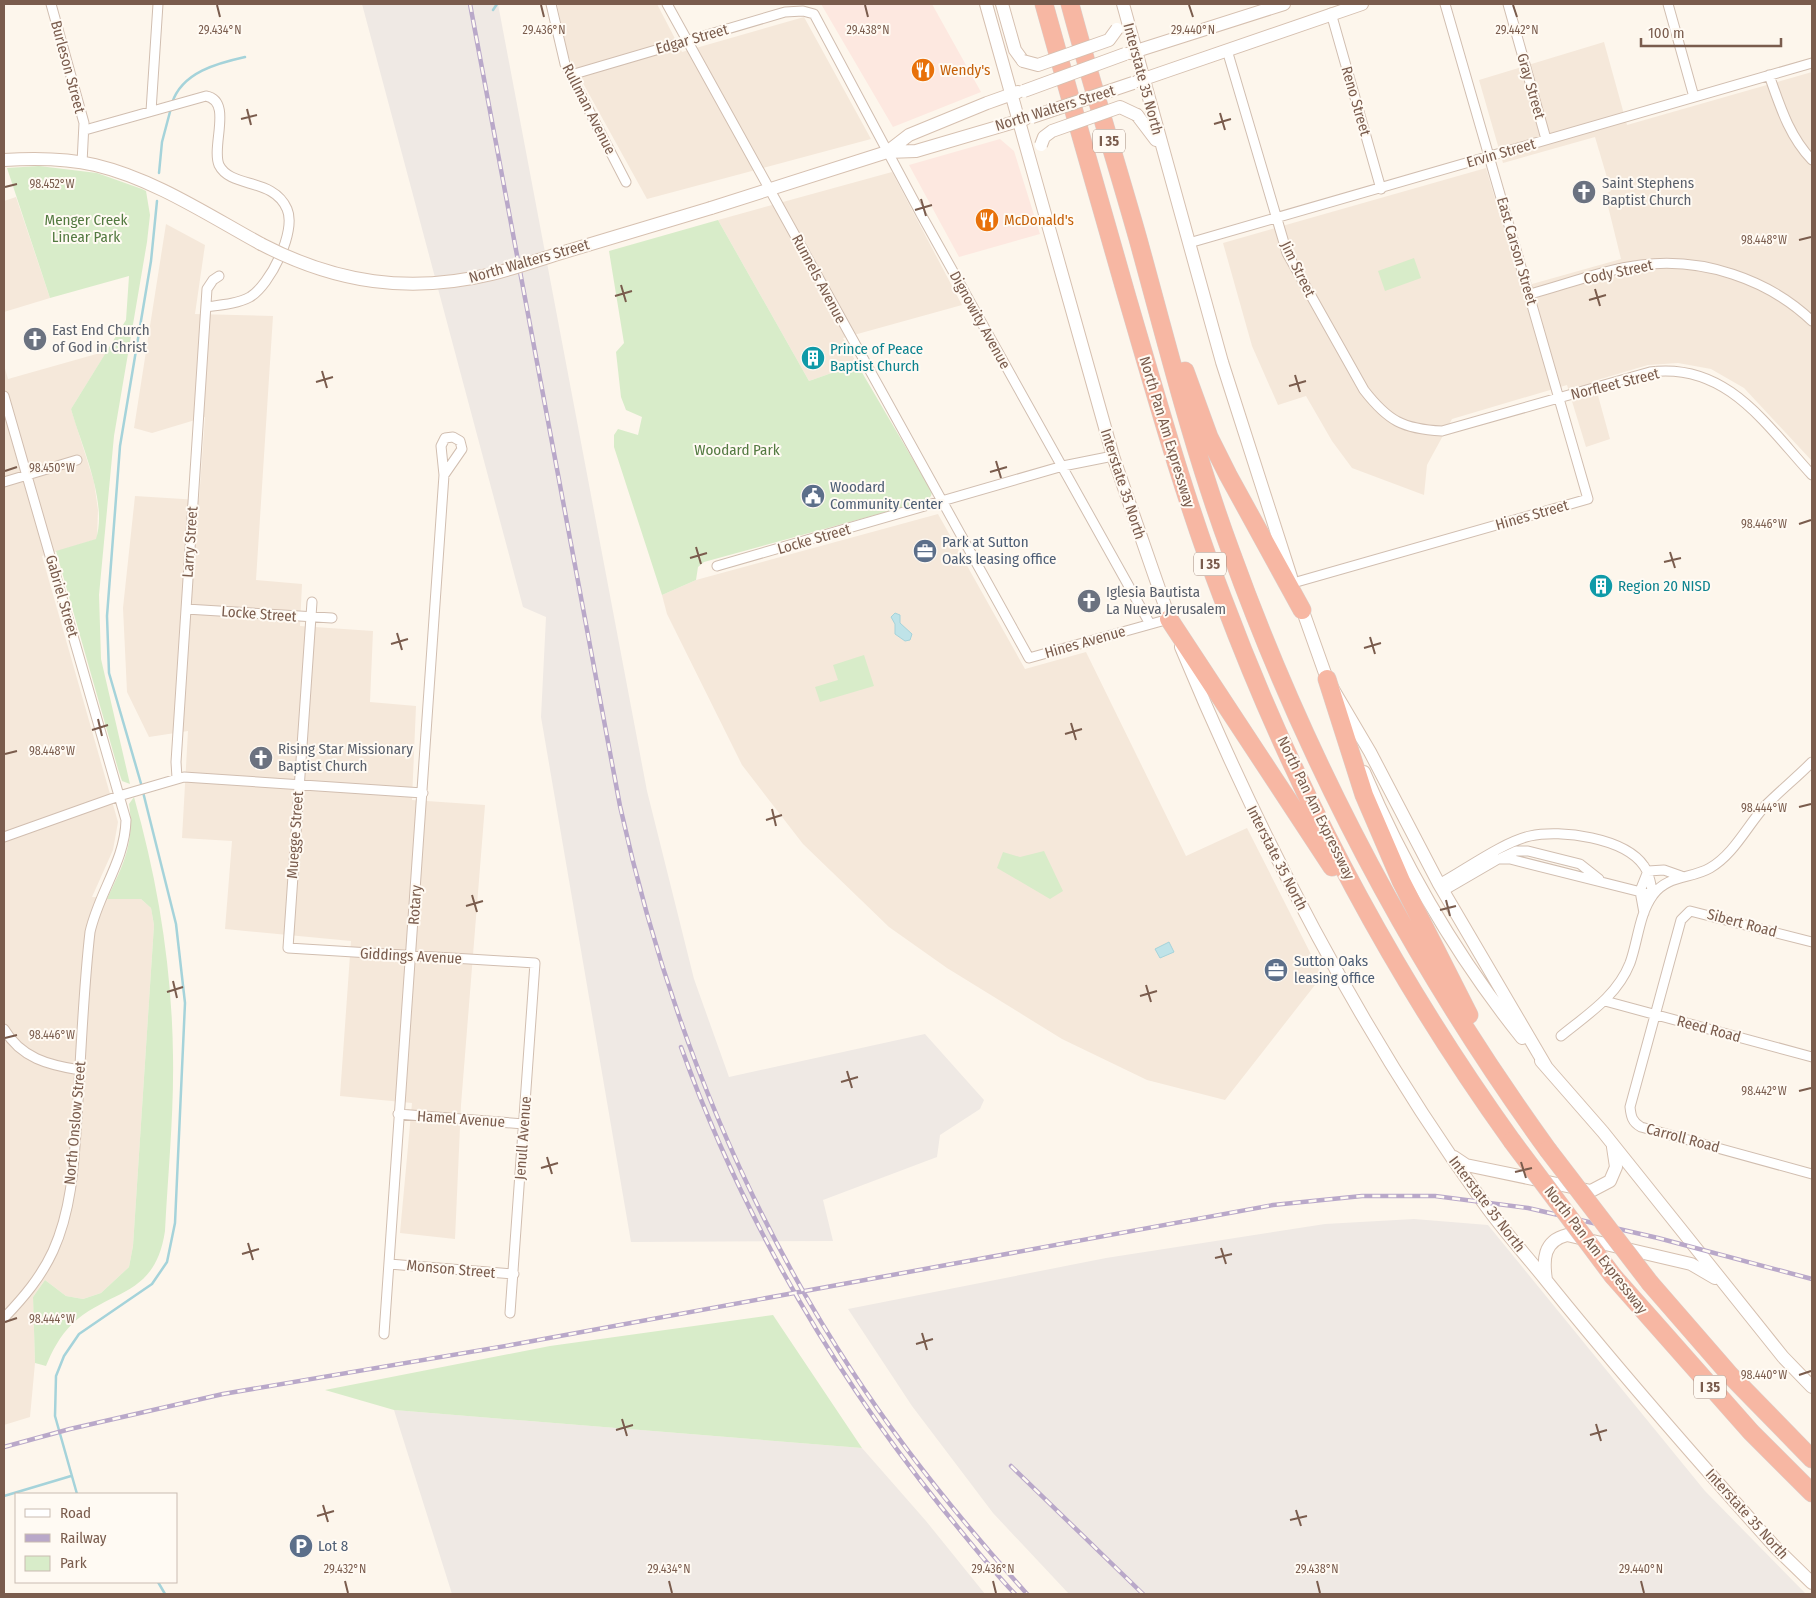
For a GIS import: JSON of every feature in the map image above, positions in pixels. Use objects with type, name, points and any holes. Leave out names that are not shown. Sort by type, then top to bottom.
[{"type":"highway","points":[[1038,4],[1056,48]]},
{"type":"highway","name":"North Pan Am Expressway","points":[[1044,4],[1174,458],[1235,630],[1289,756],[1348,875],[1416,995],[1472,1084],[1613,1276],[1751,1432],[1812,1493]]},
{"type":"highway","name":"North Pan Am Expressway","points":[[1071,4],[1138,238],[1196,453],[1245,591],[1307,738],[1368,862],[1396,914],[1457,1016],[1548,1150],[1650,1283],[1730,1375],[1812,1459]]},
{"type":"highway","points":[[1138,238],[1209,437],[1302,610]]},
{"type":"highway","points":[[1169,619],[1316,841],[1421,1021],[1440,1047],[1472,1084]]},
{"type":"highway","points":[[1327,679],[1364,795],[1388,852],[1467,1012],[1530,1125]]},
{"type":"main road","name":"Interstate 35 North","points":[[986,4],[1113,456],[1169,619],[1232,768],[1282,870],[1337,973],[1426,1121],[1494,1217],[1576,1320],[1709,1474],[1776,1548],[1812,1583]]},
{"type":"main road","points":[[1002,4],[1015,50],[1023,61],[1038,65],[1109,40],[1116,29],[1117,4]]},
{"type":"main road","name":"Interstate 35 North","points":[[1123,4],[1130,52],[1162,148],[1222,362],[1284,558],[1327,679]]},
{"type":"main road","name":"North Walters Street","points":[[887,152],[909,135],[1011,94],[1130,52],[1284,4]]},
{"type":"main road","name":"North Walters Street","points":[[4,160],[40,158],[112,169],[156,187],[288,258],[334,274],[382,283],[434,284],[491,274],[771,190],[887,152],[916,151],[1019,121],[1362,4]]},
{"type":"main road","points":[[1035,177],[1044,137],[1052,131],[1120,107],[1137,115],[1162,148]]},
{"type":"main road","points":[[1327,679],[1370,752],[1441,887],[1547,1068]]},
{"type":"main road","points":[[1327,679],[1373,793],[1415,877],[1460,951],[1500,1010],[1783,1357],[1812,1387]]},
{"type":"main road","points":[[1450,1154],[1466,1165],[1591,1191],[1610,1181],[1616,1166],[1612,1145]]},
{"type":"main road","points":[[1546,1281],[1544,1266],[1549,1245],[1557,1238],[1566,1235],[1691,1264],[1723,1284]]},
{"type":"street","name":"Burleson Street","points":[[51,4],[85,130]]},
{"type":"street","points":[[151,111],[158,4]]},
{"type":"street","name":"Rullman Avenue","points":[[551,4],[563,56],[570,75],[626,182]]},
{"type":"street","name":"Runnels Avenue","points":[[667,4],[1029,658]]},
{"type":"street","name":"East Carson Street","points":[[1445,4],[1588,499]]},
{"type":"street","name":"Gray Street","points":[[1508,4],[1546,140]]},
{"type":"street","points":[[1668,4],[1694,97]]},
{"type":"street","name":"Edgar Street","points":[[570,75],[785,12],[803,11],[814,14]]},
{"type":"street","name":"Reno Street","points":[[1331,13],[1381,189]]},
{"type":"street","name":"Dignowity Avenue","points":[[814,14],[887,152],[1150,624]]},
{"type":"street","name":"Jim Street","points":[[1227,50],[1276,218],[1287,253],[1296,272],[1364,390],[1378,408],[1404,426],[1419,430],[1442,431]]},
{"type":"street","name":"Ervin Street","points":[[1189,243],[1812,63]]},
{"type":"street","points":[[1769,75],[1795,139],[1812,160]]},
{"type":"street","points":[[82,163],[85,130],[206,96],[215,100],[220,110],[217,155],[222,171],[229,177],[272,191],[286,207],[290,229],[285,246],[256,293],[237,303],[206,307]]},
{"type":"street","name":"Cody Street","points":[[1530,294],[1639,265],[1683,264],[1718,270],[1760,285],[1784,297],[1812,321]]},
{"type":"street","name":"Larry Street","points":[[177,778],[176,762],[207,289],[213,280],[219,276]]},
{"type":"street","name":"Norfleet Street","points":[[1442,431],[1650,372],[1675,370],[1700,376],[1726,387],[1753,409],[1812,475]]},
{"type":"street","name":"Gabriel Street","points":[[4,396],[119,796]]},
{"type":"street","name":"Locke Street","points":[[717,566],[1062,466],[1113,456]]},
{"type":"street","points":[[4,482],[77,460]]},
{"type":"street","name":"Rotary","points":[[384,1334],[444,475]]},
{"type":"street","name":"Hines Street","points":[[1293,584],[1588,499]]},
{"type":"street","name":"Muegge Street","points":[[288,948],[312,602]]},
{"type":"street","name":"Locke Street","points":[[186,609],[332,618]]},
{"type":"street","name":"Hines Avenue","points":[[1029,658],[1169,619]]},
{"type":"street","points":[[1561,1036],[1606,1000],[1619,986],[1630,962],[1644,913],[1653,895],[1660,887],[1681,876],[1708,869],[1719,862],[1765,807],[1812,762]]},
{"type":"street","points":[[4,837],[119,796],[177,778],[423,793]]},
{"type":"street","name":"North Onslow Street","points":[[4,1318],[35,1284],[54,1250],[69,1202],[90,932],[97,907],[116,868],[124,840],[126,820],[119,796]]},
{"type":"street","points":[[1441,887],[1510,843],[1530,836],[1556,833],[1596,838],[1616,844],[1644,864],[1648,872],[1653,895]]},
{"type":"street","points":[[1441,887],[1516,851],[1528,851],[1580,864],[1602,882],[1653,895]]},
{"type":"street","points":[[1648,872],[1664,870],[1681,876]]},
{"type":"street","points":[[1644,913],[1640,891],[1648,872]]},
{"type":"street","name":"Sibert Road","points":[[1655,1014],[1682,920],[1690,911],[1812,942]]},
{"type":"street","name":"Giddings Avenue","points":[[288,948],[534,963]]},
{"type":"street","name":"Jenull Avenue","points":[[510,1313],[534,963]]},
{"type":"street","name":"Reed Road","points":[[1606,1000],[1812,1057]]},
{"type":"street","name":"Carroll Road","points":[[1655,1014],[1630,1107],[1631,1116],[1636,1124],[1812,1174]]},
{"type":"street","points":[[4,1029],[13,1044],[29,1056],[48,1064],[80,1070]]},
{"type":"street","name":"Hamel Avenue","points":[[398,1114],[524,1124]]},
{"type":"street","name":"Monson Street","points":[[389,1264],[514,1274]]},
{"type":"shaded area","points":[[362,4],[498,4],[647,791],[694,979],[729,1077],[925,1034],[984,1100],[980,1109],[940,1135],[937,1157],[823,1200],[833,1241],[631,1242],[541,717],[546,617],[523,607]]},
{"type":"shaded area","points":[[557,4],[657,4],[682,52],[804,17],[871,139],[647,199],[568,56]]},
{"type":"shaded area","points":[[821,4],[932,4],[981,92],[893,127]]},
{"type":"shaded area","points":[[1604,42],[1627,125],[1812,72],[1812,461],[1744,388],[1711,369],[1678,363],[1648,365],[1594,381],[1610,439],[1586,447],[1567,385],[1452,419],[1427,465],[1424,495],[1352,468],[1332,441],[1306,396],[1278,405],[1252,346],[1223,243],[1486,168],[1521,287],[1621,259],[1605,194],[1611,191],[1595,137],[1503,163],[1479,80]]},
{"type":"shaded area","points":[[1000,139],[1014,151],[1040,234],[959,257],[909,165]]},
{"type":"shaded area","points":[[892,172],[962,305],[843,338],[857,364],[809,381],[718,220]]},
{"type":"shaded area","points":[[16,197],[50,298],[4,312],[4,201]]},
{"type":"shaded area","points":[[166,224],[205,245],[195,314],[273,316],[256,580],[302,584],[300,626],[373,631],[370,702],[416,706],[412,800],[485,805],[461,1105],[455,1239],[400,1233],[412,1103],[340,1096],[351,941],[225,929],[232,841],[182,838],[188,731],[149,737],[127,692],[123,608],[135,496],[199,500],[205,417],[152,433],[134,428]]},
{"type":"shaded area","points":[[107,351],[71,409],[94,482],[98,510],[97,539],[42,556],[118,822],[113,850],[92,897],[141,899],[151,908],[154,925],[133,1246],[129,1267],[101,1293],[83,1299],[66,1296],[45,1280],[33,1297],[35,1363],[30,1417],[4,1425],[4,365],[8,379]]},
{"type":"shaded area","points":[[938,514],[1025,669],[1086,652],[1186,856],[1247,828],[1322,976],[1225,1100],[1147,1080],[1062,1039],[947,968],[889,927],[803,844],[742,765],[667,614],[662,595],[696,580]]},
{"type":"shaded area","points":[[1414,1219],[1488,1225],[1705,1491],[1806,1594],[1069,1594],[993,1513],[912,1406],[848,1309],[1106,1258],[1325,1224]]},
{"type":"shaded area","points":[[394,1410],[862,1448],[926,1521],[985,1594],[452,1594]]},
{"type":"green space","name":"Menger Creek Linear Park","points":[[39,166],[97,173],[142,189],[146,191],[150,215],[114,436],[99,595],[101,659],[130,784],[122,781],[118,769],[56,551],[96,539],[99,524],[99,508],[96,491],[71,409],[126,320],[129,276],[50,298],[7,168]]},
{"type":"green space","name":"Woodard Park","points":[[718,220],[809,381],[857,364],[932,492],[926,501],[704,562],[698,567],[696,580],[662,595],[614,447],[614,435],[618,429],[638,435],[642,417],[626,410],[621,397],[616,352],[624,343],[609,251]]},
{"type":"green space","points":[[1414,258],[1421,278],[1385,291],[1378,271]]},
{"type":"green space","points":[[864,655],[874,686],[820,702],[815,687],[838,680],[833,665]]},
{"type":"green space","points":[[134,797],[157,893],[170,990],[173,1078],[165,1231],[160,1253],[152,1269],[129,1289],[87,1312],[72,1324],[57,1344],[46,1366],[35,1363],[33,1297],[45,1280],[66,1296],[83,1299],[101,1293],[129,1267],[133,1246],[154,925],[151,908],[141,899],[107,899],[123,864],[129,842],[129,804]]},
{"type":"green space","points":[[1044,851],[1063,891],[1050,899],[997,868],[1003,852],[1020,857]]},
{"type":"green space","points":[[773,1315],[862,1448],[394,1410],[325,1390],[550,1346]]},
{"type":"water","points":[[895,613],[900,615],[900,623],[912,634],[910,640],[905,641],[895,634],[895,624],[891,617]]},
{"type":"water","points":[[1169,942],[1174,952],[1160,958],[1155,949]]},
{"type":"waterway","points":[[493,10],[497,4]]},
{"type":"waterway","points":[[172,103],[177,92],[192,76],[224,62],[245,57]]},
{"type":"waterway","points":[[159,173],[162,142],[171,108]]},
{"type":"waterway","points":[[142,787],[109,673],[107,616],[120,446],[151,261],[157,201]]},
{"type":"waterway","points":[[77,1493],[55,1416],[56,1376],[64,1356],[79,1334],[152,1284],[167,1262],[175,1223],[185,1003],[176,924],[143,792]]},
{"type":"waterway","points":[[4,1496],[71,1476]]},
{"type":"waterway","points":[[159,1583],[165,1594]]},
{"type":"railway","points":[[470,4],[620,806],[638,881],[683,1027],[710,1099],[741,1169],[774,1238],[811,1306],[892,1430],[980,1541],[1027,1594]]},
{"type":"railway","points":[[681,1047],[731,1170],[792,1288],[826,1346],[901,1455],[969,1541],[1015,1594]]},
{"type":"railway","points":[[4,1447],[70,1429],[223,1394],[511,1345],[1273,1205],[1362,1196],[1435,1196],[1528,1208],[1658,1238],[1812,1279]]},
{"type":"railway","points":[[1011,1466],[1143,1594]]},
{"type":"place","name":"Wendy's","points":[[923,70]]},
{"type":"place","name":"Saint Stephens Baptist Church","points":[[1584,192]]},
{"type":"place","name":"McDonald's","points":[[987,220]]},
{"type":"place","name":"East End Church of God in Christ","points":[[35,339]]},
{"type":"place","name":"Prince of Peace Baptist Church","points":[[813,358]]},
{"type":"place","name":"Woodard Community Center","points":[[813,496]]},
{"type":"place","name":"Park at Sutton Oaks leasing office","points":[[925,551]]},
{"type":"place","name":"Region 20 NISD","points":[[1601,586]]},
{"type":"place","name":"Iglesia Bautista La Nueva Jerusalem","points":[[1089,601]]},
{"type":"place","name":"Rising Star Missionary Baptist Church","points":[[261,758]]},
{"type":"place","name":"Sutton Oaks leasing office","points":[[1276,970]]},
{"type":"place","name":"Lot 8","points":[[301,1546]]}]
